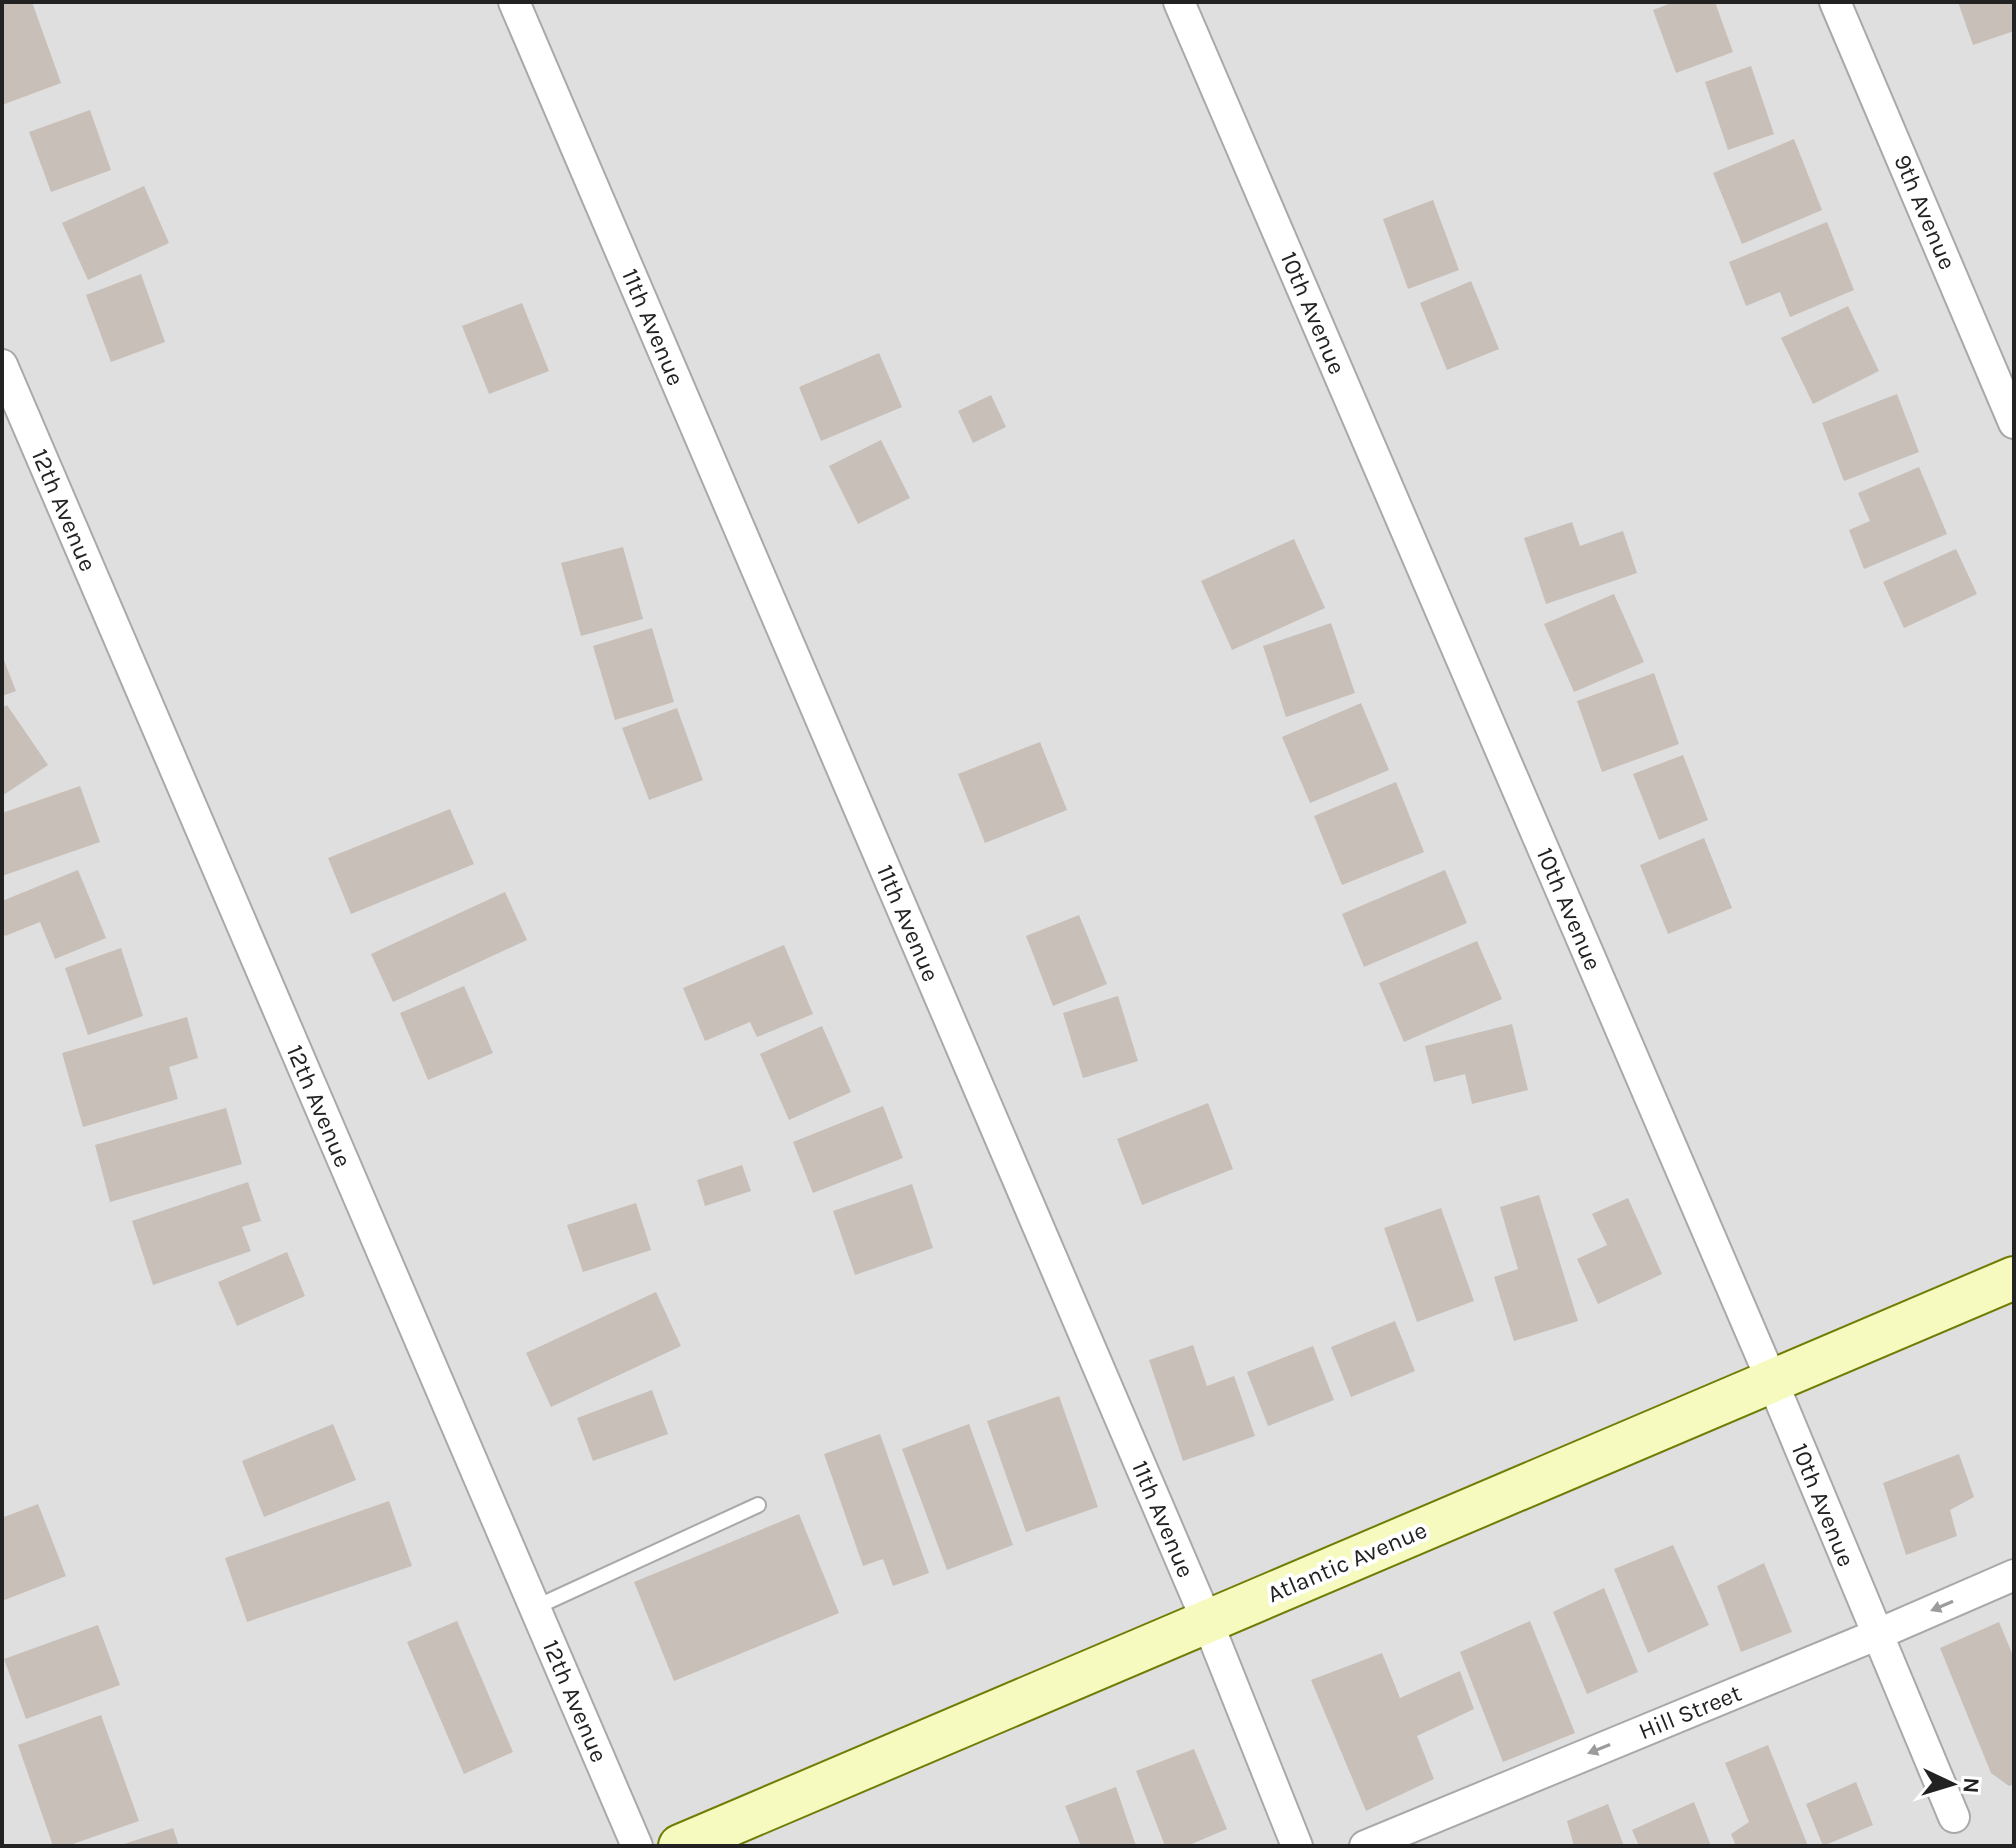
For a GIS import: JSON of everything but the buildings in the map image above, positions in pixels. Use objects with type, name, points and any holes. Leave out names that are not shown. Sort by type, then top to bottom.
[{"type":"main road","name":"Atlantic Avenue","points":[[680,1846],[2014,1278]]},
{"type":"street","name":"11th Avenue","points":[[514,2],[1207,1621],[1297,1846]]},
{"type":"street","name":"10th Avenue","points":[[1179,2],[1772,1381],[1954,1817]]},
{"type":"street","name":"9th Avenue","points":[[1835,2],[2014,423]]},
{"type":"street","name":"12th Avenue","points":[[2,365],[637,1846]]},
{"type":"street","name":"Hill Street","points":[[1365,1846],[2014,1575]]},
{"type":"lane","points":[[534,1608],[758,1505]]},
{"type":"shaded area","points":[[2,2],[2014,2],[2014,1846],[2,1846]]}]
